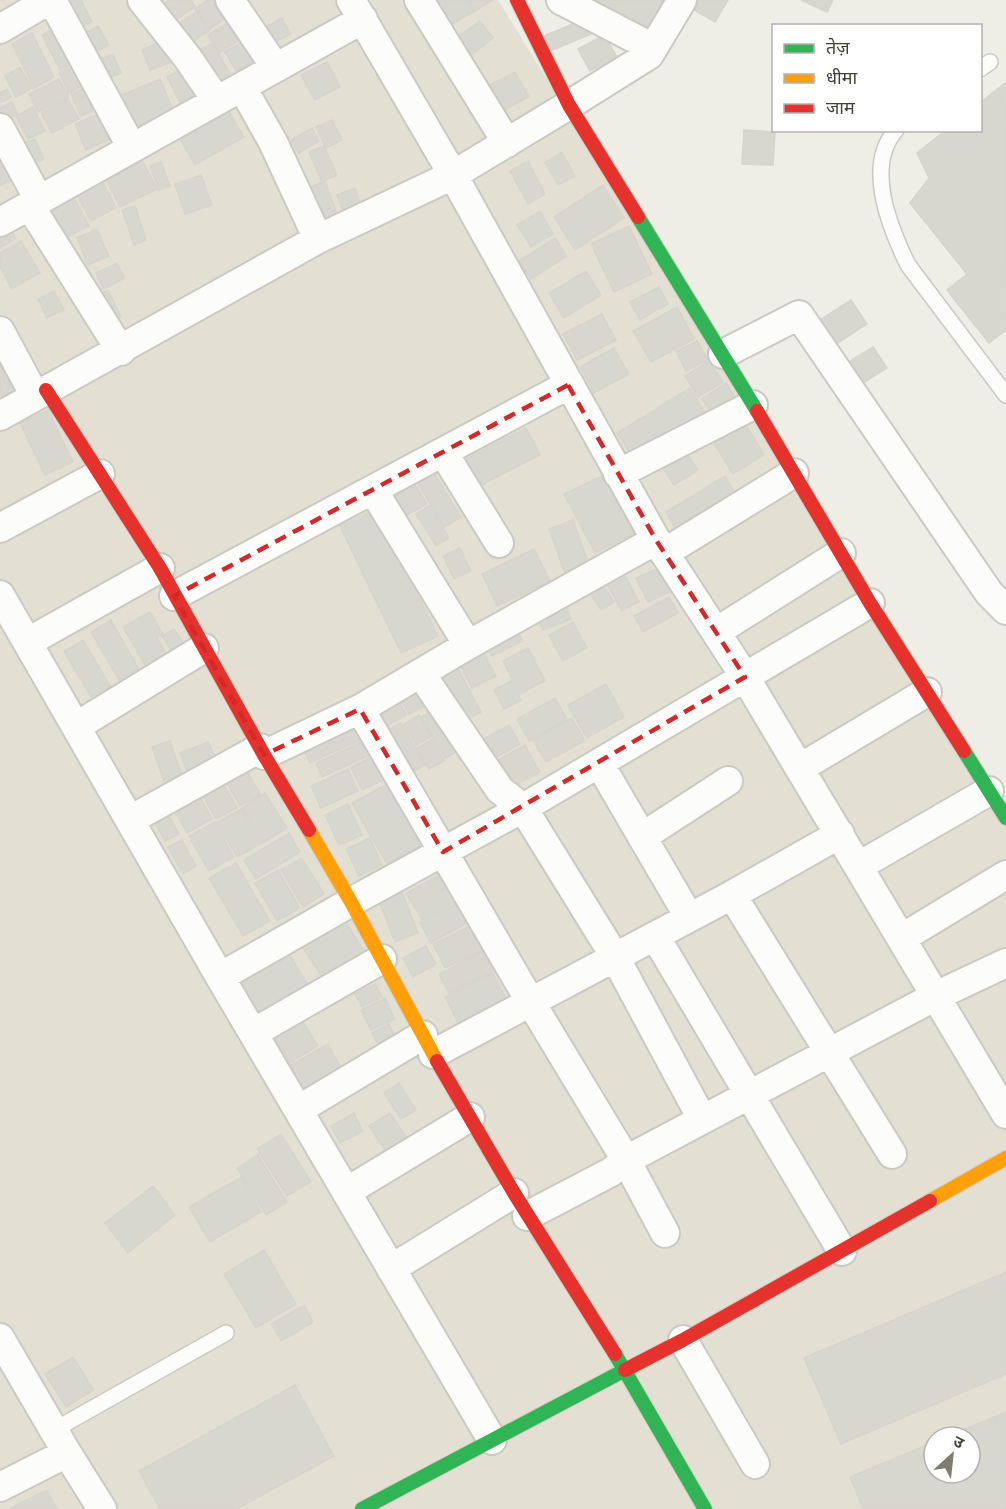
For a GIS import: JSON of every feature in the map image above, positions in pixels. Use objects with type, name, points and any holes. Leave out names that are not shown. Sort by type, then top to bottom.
[{"type":"street","points":[[0,29],[50,0],[132,148]]},
{"type":"street","points":[[142,0],[187,57],[217,101]]},
{"type":"street","points":[[230,0],[276,68]]},
{"type":"street","points":[[419,0],[507,143]]},
{"type":"street","points":[[517,0],[569,105],[723,354],[870,603],[1006,818]]},
{"type":"street","points":[[561,0],[653,48]]},
{"type":"street","points":[[0,416],[121,351],[318,239],[453,175],[507,143],[649,55],[682,0]]},
{"type":"street","points":[[0,222],[276,68],[357,9],[453,175],[660,547],[745,677],[1006,1114]]},
{"type":"street","points":[[242,87],[273,142],[318,239]]},
{"type":"street","points":[[0,128],[35,203],[121,351]]},
{"type":"street","points":[[723,354],[799,315],[989,593],[1006,610]]},
{"type":"street","points":[[0,331],[41,393],[100,474],[160,568],[262,752],[351,902],[428,1045],[521,1205],[626,1371],[705,1509]]},
{"type":"street","points":[[174,596],[568,385]]},
{"type":"street","points":[[618,474],[753,405]]},
{"type":"street","points":[[443,452],[499,543]]},
{"type":"street","points":[[130,820],[262,752],[360,709],[468,645],[660,547],[794,473]]},
{"type":"street","points":[[0,528],[100,474]]},
{"type":"street","points":[[373,490],[468,645]]},
{"type":"street","points":[[716,632],[841,553]]},
{"type":"street","points":[[28,642],[160,568]]},
{"type":"street","points":[[0,595],[220,977],[492,1440]]},
{"type":"street","points":[[220,977],[523,808],[870,603]]},
{"type":"street","points":[[76,726],[204,648]]},
{"type":"street","points":[[421,674],[500,790],[523,808],[615,957],[702,1119]]},
{"type":"street","points":[[800,768],[927,692]]},
{"type":"street","points":[[360,709],[530,1001],[626,1160],[665,1233]]},
{"type":"street","points":[[599,763],[689,917]]},
{"type":"street","points":[[642,837],[728,781]]},
{"type":"street","points":[[859,866],[989,791]]},
{"type":"street","points":[[298,1110],[428,1045],[530,1001],[732,895],[840,834]]},
{"type":"street","points":[[902,938],[1006,875]]},
{"type":"street","points":[[732,895],[892,1154]]},
{"type":"street","points":[[655,936],[842,1251]]},
{"type":"street","points":[[253,1033],[382,959]]},
{"type":"street","points":[[391,1269],[521,1205],[611,1172],[626,1160],[702,1119],[936,996],[1006,963]]},
{"type":"street","points":[[346,1192],[470,1117]]},
{"type":"street","points":[[362,1509],[683,1340],[1006,1158]]},
{"type":"street","points":[[0,1338],[102,1509]]},
{"type":"street","points":[[683,1340],[755,1464]]},
{"type":"street","points":[[0,1487],[60,1441]]},
{"type":"lane","points":[[894,132],[882,156],[881,176],[888,218],[896,240],[908,265],[1006,396]]},
{"type":"lane","points":[[60,1441],[226,1334]]},
{"type":"highlighted area","points":[[568,385],[656,540],[745,677],[443,852],[360,709],[264,755],[174,596]]},
{"type":"shaded area","points":[[0,0],[498,0],[1006,825],[1006,1509],[0,1509]]},
{"type":"building","points":[[73,0],[81,0],[92,22],[73,31],[60,6]]},
{"type":"building","points":[[169,0],[191,0],[195,6],[173,23],[160,7]]},
{"type":"building","points":[[208,0],[223,0],[232,14],[210,29],[195,9]]},
{"type":"building","points":[[431,0],[467,0],[474,11],[445,29]]},
{"type":"building","points":[[469,0],[493,0],[475,11]]},
{"type":"building","points":[[587,0],[671,0],[647,38]]},
{"type":"building","points":[[696,0],[728,0],[715,22],[691,8]]},
{"type":"building","points":[[801,0],[833,0],[827,12]]},
{"type":"building","points":[[196,12],[209,31],[182,48],[170,30]]},
{"type":"building","points":[[235,18],[246,36],[219,53],[208,35]]},
{"type":"building","points":[[282,18],[291,34],[266,47],[258,31]]},
{"type":"building","points":[[585,19],[591,34],[545,53],[539,38]]},
{"type":"building","points":[[480,21],[493,38],[465,60],[451,42]]},
{"type":"building","points":[[61,25],[79,61],[60,70],[42,35]]},
{"type":"building","points":[[98,26],[109,45],[87,56],[77,38]]},
{"type":"building","points":[[32,33],[54,77],[34,88],[12,44]]},
{"type":"building","points":[[604,35],[617,57],[590,71],[578,49]]},
{"type":"building","points":[[248,38],[260,57],[236,71],[225,52]]},
{"type":"building","points":[[165,40],[174,61],[150,70],[142,50]]},
{"type":"building","points":[[212,43],[232,77],[212,88],[193,54]]},
{"type":"building","points":[[113,54],[121,73],[104,80],[96,61]]},
{"type":"building","points":[[81,62],[91,81],[69,93],[59,73]]},
{"type":"building","points":[[327,62],[340,87],[315,100],[301,75]]},
{"type":"building","points":[[187,66],[204,95],[182,106],[167,77]]},
{"type":"building","points":[[20,67],[32,88],[16,97],[5,76]]},
{"type":"building","points":[[515,72],[529,97],[499,113],[486,87]]},
{"type":"building","points":[[59,79],[69,97],[38,112],[29,94]]},
{"type":"building","points":[[160,79],[173,110],[129,130],[115,98]]},
{"type":"building","points":[[1005,83],[1006,330],[989,343],[947,290],[967,274],[910,203],[929,178],[917,153],[943,132],[982,132],[982,101]]},
{"type":"building","points":[[89,86],[99,108],[81,116],[71,94]]},
{"type":"building","points":[[7,89],[11,97],[0,103],[0,93]]},
{"type":"building","points":[[68,99],[79,119],[52,133],[41,113]]},
{"type":"building","points":[[12,102],[18,114],[5,121],[0,108]]},
{"type":"building","points":[[226,106],[244,137],[195,165],[177,134]]},
{"type":"building","points":[[33,107],[45,131],[28,139],[16,116]]},
{"type":"building","points":[[106,111],[117,136],[86,150],[75,124]]},
{"type":"building","points":[[332,120],[342,140],[326,148],[316,127]]},
{"type":"building","points":[[312,128],[319,141],[299,153],[291,140]]},
{"type":"building","points":[[744,130],[775,132],[773,165],[742,164]]},
{"type":"building","points":[[35,139],[44,159],[26,166],[18,145]]},
{"type":"building","points":[[324,146],[337,175],[322,182],[309,152]]},
{"type":"building","points":[[138,152],[157,189],[120,207],[102,171]]},
{"type":"building","points":[[562,152],[575,176],[558,185],[545,162]]},
{"type":"building","points":[[12,158],[21,175],[0,186],[0,164]]},
{"type":"building","points":[[528,161],[545,194],[528,204],[510,171]]},
{"type":"building","points":[[161,162],[170,186],[159,190],[150,166]]},
{"type":"building","points":[[99,175],[116,208],[91,221],[74,189]]},
{"type":"building","points":[[201,175],[212,205],[185,214],[175,184]]},
{"type":"building","points":[[325,181],[337,213],[316,222],[303,190]]},
{"type":"building","points":[[603,185],[624,218],[575,250],[554,217]]},
{"type":"building","points":[[68,187],[89,226],[61,240],[40,201]]},
{"type":"building","points":[[355,188],[361,205],[343,212],[337,195]]},
{"type":"building","points":[[135,206],[146,240],[134,245],[122,210]]},
{"type":"building","points":[[540,211],[553,234],[531,247],[517,225]]},
{"type":"building","points":[[629,226],[652,274],[614,292],[591,244]]},
{"type":"building","points":[[10,227],[16,239],[0,248],[0,233]]},
{"type":"building","points":[[97,229],[109,256],[88,265],[77,238]]},
{"type":"building","points":[[555,238],[567,256],[531,279],[519,261]]},
{"type":"building","points":[[21,241],[40,273],[12,289],[0,267],[0,253]]},
{"type":"building","points":[[117,263],[125,278],[103,289],[96,273]]},
{"type":"building","points":[[586,271],[601,295],[564,318],[549,293]]},
{"type":"building","points":[[659,287],[668,304],[640,320],[630,302]]},
{"type":"building","points":[[108,290],[121,317],[110,323],[97,296]]},
{"type":"building","points":[[54,291],[64,310],[47,318],[38,299]]},
{"type":"building","points":[[851,300],[867,324],[833,346],[817,322]]},
{"type":"building","points":[[677,307],[694,339],[651,362],[633,331]]},
{"type":"building","points":[[602,314],[616,340],[577,360],[563,334]]},
{"type":"building","points":[[697,341],[708,360],[686,371],[676,351]]},
{"type":"building","points":[[873,347],[887,368],[855,388],[842,366]]},
{"type":"building","points":[[614,348],[629,374],[594,393],[580,367]]},
{"type":"building","points":[[0,351],[20,389],[3,398],[0,393]]},
{"type":"building","points":[[709,361],[723,382],[698,397],[685,376]]},
{"type":"building","points":[[726,383],[739,403],[716,418],[702,399]]},
{"type":"building","points":[[690,388],[705,413],[633,458],[617,433]]},
{"type":"building","points":[[48,410],[73,462],[45,475],[20,423]]},
{"type":"building","points":[[741,416],[764,455],[733,474],[709,435]]},
{"type":"building","points":[[526,428],[540,455],[474,489],[460,462]]},
{"type":"building","points":[[683,448],[698,470],[674,485],[660,464]]},
{"type":"building","points":[[432,470],[461,517],[445,527],[416,481]]},
{"type":"building","points":[[608,473],[637,532],[595,553],[564,494]]},
{"type":"building","points":[[725,476],[738,498],[679,534],[666,512]]},
{"type":"building","points":[[413,481],[427,504],[398,520],[385,498]]},
{"type":"building","points":[[430,505],[449,538],[436,546],[416,514]]},
{"type":"building","points":[[376,509],[438,636],[401,653],[340,526]]},
{"type":"building","points":[[573,520],[589,564],[565,573],[549,529]]},
{"type":"building","points":[[460,548],[471,571],[454,579],[443,556]]},
{"type":"building","points":[[534,549],[550,581],[497,606],[482,574]]},
{"type":"building","points":[[659,568],[670,592],[648,602],[636,578]]},
{"type":"building","points":[[626,577],[639,602],[622,611],[608,586]]},
{"type":"building","points":[[603,585],[614,602],[601,610],[590,593]]},
{"type":"building","points":[[669,597],[678,613],[643,632],[634,616]]},
{"type":"building","points":[[564,602],[571,619],[543,630],[536,614]]},
{"type":"building","points":[[150,612],[163,634],[157,637],[172,664],[151,675],[123,627]]},
{"type":"building","points":[[111,620],[139,669],[119,680],[91,632]]},
{"type":"building","points":[[573,622],[587,648],[563,661],[549,635]]},
{"type":"building","points":[[514,625],[523,641],[492,656],[484,640]]},
{"type":"building","points":[[174,629],[189,652],[177,660],[162,636]]},
{"type":"building","points":[[83,640],[110,686],[91,697],[64,651]]},
{"type":"building","points":[[528,648],[545,681],[520,694],[503,661]]},
{"type":"building","points":[[482,649],[496,676],[472,688],[458,661]]},
{"type":"building","points":[[455,663],[481,712],[459,723],[434,674]]},
{"type":"building","points":[[511,681],[521,700],[504,709],[494,690]]},
{"type":"building","points":[[606,684],[624,717],[587,738],[568,705]]},
{"type":"building","points":[[415,688],[425,706],[409,714],[400,697]]},
{"type":"building","points":[[397,698],[407,715],[383,728],[373,711]]},
{"type":"building","points":[[555,698],[567,719],[529,741],[517,719]]},
{"type":"building","points":[[438,708],[461,749],[445,758],[421,717]]},
{"type":"building","points":[[419,715],[431,737],[416,745],[404,724]]},
{"type":"building","points":[[572,718],[585,741],[546,762],[533,740]]},
{"type":"building","points":[[401,723],[425,765],[407,775],[383,733]]},
{"type":"building","points":[[362,724],[367,737],[310,763],[304,750]]},
{"type":"building","points":[[509,725],[520,744],[488,762],[477,743]]},
{"type":"building","points":[[370,738],[377,752],[322,777],[316,763]]},
{"type":"building","points":[[432,739],[444,761],[429,769],[417,748]]},
{"type":"building","points":[[170,741],[184,781],[166,787],[152,747]]},
{"type":"building","points":[[208,742],[219,765],[189,777],[180,753]]},
{"type":"building","points":[[525,745],[540,772],[508,789],[493,763]]},
{"type":"building","points":[[380,753],[391,776],[362,790],[351,767]]},
{"type":"building","points":[[243,764],[261,795],[240,806],[223,776]]},
{"type":"building","points":[[348,769],[358,791],[321,808],[311,786]]},
{"type":"building","points":[[220,778],[237,808],[216,819],[199,789]]},
{"type":"building","points":[[394,780],[429,841],[387,864],[352,803]]},
{"type":"building","points":[[196,790],[212,819],[187,833],[171,804]]},
{"type":"building","points":[[265,793],[287,828],[263,843],[242,808]]},
{"type":"building","points":[[348,804],[362,835],[339,845],[325,815]]},
{"type":"building","points":[[165,808],[179,834],[165,841],[151,816]]},
{"type":"building","points":[[241,809],[261,844],[237,857],[217,822]]},
{"type":"building","points":[[215,822],[234,857],[209,871],[189,836]]},
{"type":"building","points":[[289,833],[300,852],[256,879],[244,860]]},
{"type":"building","points":[[370,838],[382,865],[359,876],[346,849]]},
{"type":"building","points":[[182,840],[196,866],[183,874],[168,847]]},
{"type":"building","points":[[302,858],[324,894],[303,907],[281,870]]},
{"type":"building","points":[[236,863],[270,921],[243,936],[209,878]]},
{"type":"building","points":[[452,868],[467,895],[422,920],[406,893]]},
{"type":"building","points":[[278,870],[300,908],[277,921],[255,883]]},
{"type":"building","points":[[402,892],[418,933],[395,942],[379,901]]},
{"type":"building","points":[[464,899],[475,919],[431,943],[420,923]]},
{"type":"building","points":[[342,916],[369,959],[328,986],[300,943]]},
{"type":"building","points":[[481,921],[493,946],[445,968],[433,944]]},
{"type":"building","points":[[426,946],[436,964],[413,977],[403,958]]},
{"type":"building","points":[[286,949],[313,992],[264,1023],[236,980]]},
{"type":"building","points":[[488,949],[498,969],[449,993],[439,974]]},
{"type":"building","points":[[493,973],[506,999],[458,1023],[445,997]]},
{"type":"building","points":[[375,984],[382,997],[362,1007],[355,994]]},
{"type":"building","points":[[385,998],[395,1019],[371,1030],[361,1010]]},
{"type":"building","points":[[300,1017],[318,1046],[290,1063],[272,1034]]},
{"type":"building","points":[[389,1024],[401,1047],[384,1055],[372,1033]]},
{"type":"building","points":[[328,1044],[347,1079],[306,1101],[287,1067]]},
{"type":"building","points":[[399,1083],[416,1110],[401,1119],[384,1093]]},
{"type":"building","points":[[354,1113],[363,1131],[340,1143],[331,1126]]},
{"type":"building","points":[[390,1113],[411,1144],[390,1158],[369,1126]]},
{"type":"building","points":[[281,1134],[311,1182],[287,1196],[257,1149]]},
{"type":"building","points":[[258,1155],[287,1202],[266,1215],[237,1168]]},
{"type":"building","points":[[241,1177],[261,1212],[210,1242],[189,1207]]},
{"type":"building","points":[[153,1186],[175,1215],[128,1253],[105,1223]]},
{"type":"building","points":[[264,1250],[296,1304],[256,1328],[224,1274]]},
{"type":"building","points":[[1006,1272],[1006,1374],[841,1444],[804,1358]]},
{"type":"building","points":[[304,1305],[313,1322],[281,1341],[271,1324]]},
{"type":"building","points":[[73,1357],[94,1390],[66,1407],[45,1374]]},
{"type":"building","points":[[295,1385],[334,1456],[237,1509],[160,1509],[139,1471]]},
{"type":"building","points":[[1006,1412],[1006,1509],[863,1509],[850,1477],[922,1447],[922,1485],[982,1485],[982,1425],[975,1425]]},
{"type":"building","points":[[47,1490],[57,1509],[10,1508]]},
{"type":"traffic: fast","points":[[638,217],[757,411]]},
{"type":"traffic: fast","points":[[964,751],[1006,818]]},
{"type":"traffic: fast","points":[[615,1354],[705,1509]]},
{"type":"traffic: fast","points":[[362,1509],[625,1370]]},
{"type":"traffic: slow","points":[[309,830],[351,902],[437,1061]]},
{"type":"traffic: slow","points":[[930,1201],[1006,1158]]},
{"type":"traffic: jam","points":[[517,0],[569,105],[638,217]]},
{"type":"traffic: jam","points":[[46,390],[160,568],[264,755],[309,830]]},
{"type":"traffic: jam","points":[[757,411],[870,603],[964,751]]},
{"type":"traffic: jam","points":[[437,1061],[514,1193],[615,1354]]},
{"type":"traffic: jam","points":[[625,1370],[683,1340],[930,1201]]}]
